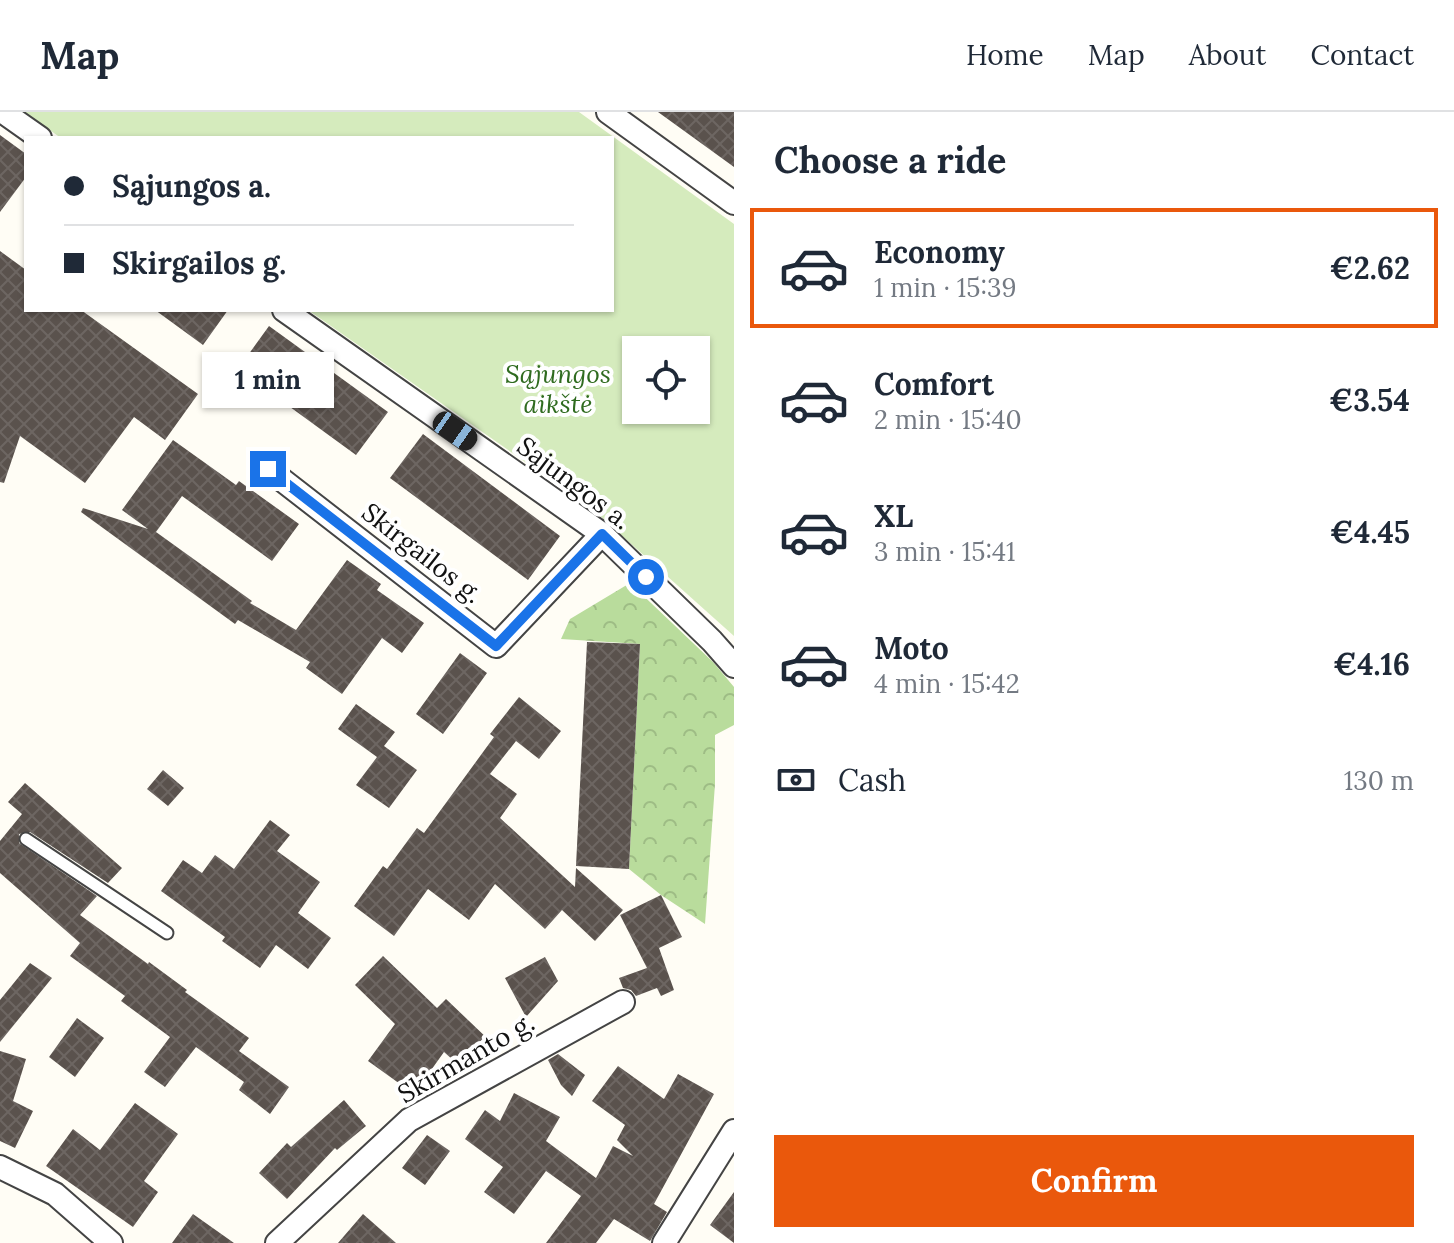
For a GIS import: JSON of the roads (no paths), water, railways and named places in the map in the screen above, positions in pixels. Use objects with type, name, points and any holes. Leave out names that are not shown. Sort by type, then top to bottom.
[{"type":"street","points":[[3,112],[37,136]]},
{"type":"street","points":[[608,112],[734,203]]},
{"type":"street","name":"Sąjungos a.","points":[[287,312],[602,534],[734,666]]},
{"type":"street","name":"Skirgailos g.","points":[[268,469],[496,646],[602,534]]},
{"type":"street","name":"Skirmanto g.","points":[[277,1243],[409,1120],[623,1002]]},
{"type":"street","points":[[664,1243],[734,1131]]},
{"type":"street","points":[[0,1167],[55,1194],[111,1243]]},
{"type":"lane","points":[[26,839],[167,933]]},
{"type":"park label","name":"Sąjungos aikštė","points":[[558,389]]}]
